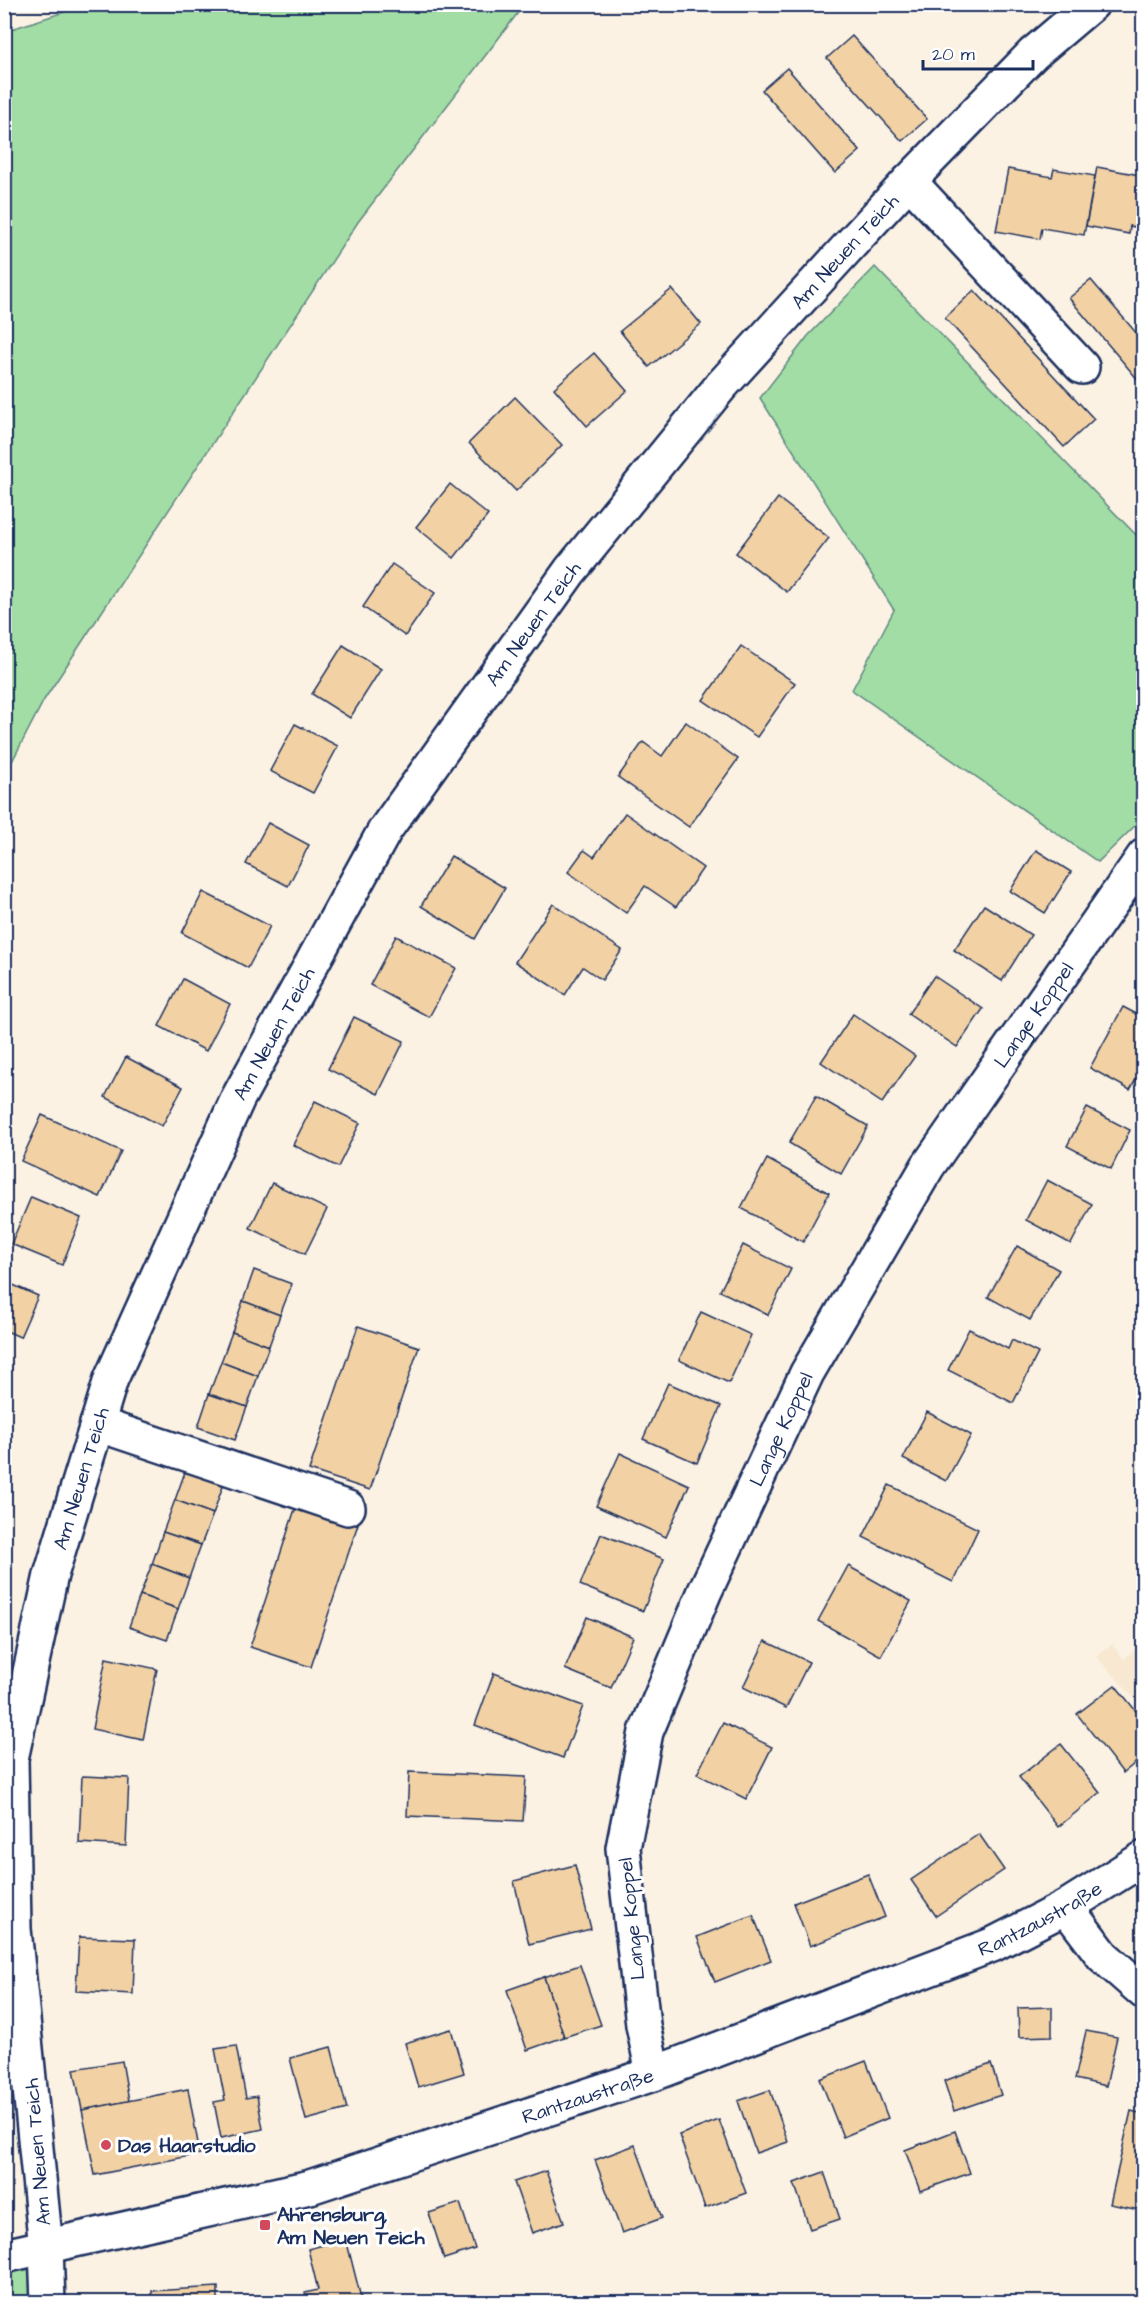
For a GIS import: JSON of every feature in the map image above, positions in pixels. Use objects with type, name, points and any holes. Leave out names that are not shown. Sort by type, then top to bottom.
[{"type":"street","name":"Am Neuen Teich","points":[[48,2302],[46,2248],[14,1929],[11,1759],[51,1575],[111,1379],[238,1098],[385,830],[570,571],[721,386],[909,181],[1033,54],[1092,4]]},
{"type":"street","points":[[909,181],[1082,367]]},
{"type":"street","name":"Lange Koppel","points":[[653,2074],[643,2025],[624,1848],[646,1732],[705,1592],[807,1373],[928,1166],[1143,856]]},
{"type":"street","points":[[97,1424],[348,1508]]},
{"type":"street","name":"Rantzaustraße","points":[[4,2256],[310,2187],[653,2074],[992,1945],[1066,1907],[1143,1858]]},
{"type":"street","points":[[1066,1907],[1103,1956],[1143,1992]]},
{"type":"shaded area","points":[[1112,1644],[1124,1659],[1140,1646],[1143,1650],[1143,1708],[1096,1656]]},
{"type":"green space","points":[[86,5],[524,5],[358,222],[44,700],[5,775],[5,31]]},
{"type":"green space","points":[[875,267],[1143,542],[1143,818],[1098,862],[852,690],[894,610],[760,398],[808,336]]},
{"type":"green space","points":[[30,2260],[32,2302],[5,2302],[4,2266]]},
{"type":"building","points":[[852,36],[927,119],[902,141],[827,58]]},
{"type":"building","points":[[787,68],[860,151],[835,173],[762,90]]},
{"type":"building","points":[[1097,167],[1140,175],[1141,167],[1144,167],[1144,229],[1130,226],[1129,234],[1086,226]]},
{"type":"building","points":[[1008,169],[1052,177],[1054,169],[1095,176],[1084,235],[1042,228],[1040,239],[996,231]]},
{"type":"building","points":[[1091,280],[1144,342],[1144,377],[1139,381],[1069,298]]},
{"type":"building","points":[[672,289],[701,324],[649,367],[620,331]]},
{"type":"building","points":[[974,290],[1094,419],[1064,447],[945,318]]},
{"type":"building","points":[[594,353],[627,391],[587,426],[554,388]]},
{"type":"building","points":[[515,397],[562,445],[516,491],[469,443]]},
{"type":"building","points":[[450,484],[488,515],[454,558],[416,527]]},
{"type":"building","points":[[778,498],[829,538],[787,592],[736,553]]},
{"type":"building","points":[[392,564],[435,593],[405,636],[363,607]]},
{"type":"building","points":[[343,645],[381,669],[350,718],[312,694]]},
{"type":"building","points":[[741,646],[795,683],[757,737],[703,700]]},
{"type":"building","points":[[686,722],[738,759],[689,827],[618,777],[643,742],[662,756]]},
{"type":"building","points":[[295,724],[338,746],[313,793],[270,771]]},
{"type":"building","points":[[625,813],[703,868],[676,907],[645,886],[626,913],[568,872],[584,850],[594,857]]},
{"type":"building","points":[[268,823],[309,845],[288,886],[246,864]]},
{"type":"building","points":[[1036,850],[1071,872],[1045,913],[1010,891]]},
{"type":"building","points":[[451,856],[505,888],[475,939],[421,906]]},
{"type":"building","points":[[203,892],[270,926],[248,968],[182,933]]},
{"type":"building","points":[[553,904],[622,950],[602,980],[583,967],[565,995],[515,962]]},
{"type":"building","points":[[984,905],[1031,935],[1002,981],[954,950]]},
{"type":"building","points":[[396,936],[456,968],[429,1017],[370,985]]},
{"type":"building","points":[[934,976],[983,1009],[957,1047],[908,1014]]},
{"type":"building","points":[[183,979],[230,1004],[206,1051],[159,1026]]},
{"type":"building","points":[[1123,1007],[1144,1018],[1144,1065],[1130,1090],[1090,1068]]},
{"type":"building","points":[[853,1014],[915,1056],[882,1103],[821,1062]]},
{"type":"building","points":[[354,1017],[404,1041],[378,1094],[328,1069]]},
{"type":"building","points":[[126,1057],[183,1087],[162,1126],[105,1097]]},
{"type":"building","points":[[816,1096],[868,1126],[841,1174],[789,1143]]},
{"type":"building","points":[[315,1101],[360,1123],[338,1167],[293,1145]]},
{"type":"building","points":[[1087,1108],[1130,1130],[1111,1169],[1067,1146]]},
{"type":"building","points":[[42,1115],[121,1151],[100,1197],[21,1161]]},
{"type":"building","points":[[767,1159],[829,1193],[803,1242],[741,1208]]},
{"type":"building","points":[[1047,1180],[1092,1204],[1071,1244],[1026,1220]]},
{"type":"building","points":[[272,1183],[327,1209],[305,1254],[250,1228]]},
{"type":"building","points":[[31,1197],[81,1218],[62,1265],[11,1244]]},
{"type":"building","points":[[743,1245],[791,1269],[768,1315],[720,1291]]},
{"type":"building","points":[[1017,1246],[1059,1270],[1030,1320],[988,1297]]},
{"type":"building","points":[[254,1270],[292,1284],[280,1315],[243,1301]]},
{"type":"building","points":[[4,1281],[38,1296],[20,1337],[4,1330]]},
{"type":"building","points":[[243,1301],[280,1315],[269,1346],[232,1332]]},
{"type":"building","points":[[701,1312],[751,1335],[729,1383],[679,1360]]},
{"type":"building","points":[[358,1326],[419,1347],[370,1490],[309,1470]]},
{"type":"building","points":[[969,1329],[1008,1349],[1012,1340],[1038,1353],[1013,1403],[948,1370]]},
{"type":"building","points":[[232,1332],[269,1346],[258,1376],[221,1362]]},
{"type":"building","points":[[221,1362],[258,1376],[247,1407],[209,1394]]},
{"type":"building","points":[[668,1383],[721,1406],[697,1463],[643,1439]]},
{"type":"building","points":[[209,1394],[247,1407],[235,1440],[198,1427]]},
{"type":"building","points":[[927,1412],[971,1435],[946,1481],[903,1459]]},
{"type":"building","points":[[620,1453],[689,1485],[666,1537],[596,1506]]},
{"type":"building","points":[[186,1469],[224,1483],[213,1514],[175,1500]]},
{"type":"building","points":[[889,1485],[978,1529],[953,1582],[863,1537]]},
{"type":"building","points":[[175,1500],[213,1514],[201,1545],[163,1532]]},
{"type":"building","points":[[297,1503],[358,1524],[311,1667],[250,1647]]},
{"type":"building","points":[[163,1532],[201,1545],[189,1578],[152,1564]]},
{"type":"building","points":[[601,1534],[664,1559],[643,1611],[580,1585]]},
{"type":"building","points":[[152,1564],[189,1578],[178,1609],[140,1595]]},
{"type":"building","points":[[848,1566],[911,1601],[881,1656],[818,1621]]},
{"type":"building","points":[[140,1595],[178,1609],[167,1640],[129,1627]]},
{"type":"building","points":[[587,1617],[633,1637],[611,1688],[565,1669]]},
{"type":"building","points":[[765,1641],[809,1662],[786,1708],[743,1687]]},
{"type":"building","points":[[106,1658],[157,1669],[143,1740],[92,1729]]},
{"type":"building","points":[[494,1673],[583,1706],[563,1758],[475,1725]]},
{"type":"building","points":[[1115,1685],[1144,1721],[1144,1756],[1123,1773],[1077,1714]]},
{"type":"building","points":[[723,1723],[772,1747],[746,1799],[697,1774]]},
{"type":"building","points":[[1061,1744],[1100,1793],[1058,1827],[1019,1777]]},
{"type":"building","points":[[409,1772],[526,1777],[523,1821],[407,1816]]},
{"type":"building","points":[[82,1776],[129,1778],[126,1846],[79,1843]]},
{"type":"building","points":[[979,1834],[1004,1870],[936,1916],[911,1880]]},
{"type":"building","points":[[575,1865],[591,1929],[529,1944],[514,1881]]},
{"type":"building","points":[[868,1874],[885,1917],[810,1946],[794,1903]]},
{"type":"building","points":[[753,1915],[771,1960],[715,1982],[697,1937]]},
{"type":"building","points":[[79,1937],[135,1939],[133,1994],[76,1991]]},
{"type":"building","points":[[580,1965],[601,2025],[564,2037],[544,1977]]},
{"type":"building","points":[[544,1977],[564,2037],[527,2050],[507,1990]]},
{"type":"building","points":[[1052,2007],[1052,2036],[1019,2037],[1018,2008]]},
{"type":"building","points":[[451,2029],[464,2073],[418,2087],[405,2043]]},
{"type":"building","points":[[1086,2031],[1117,2037],[1106,2086],[1075,2079]]},
{"type":"building","points":[[236,2046],[246,2098],[257,2096],[263,2129],[221,2138],[214,2102],[225,2100],[215,2049]]},
{"type":"building","points":[[331,2047],[347,2109],[306,2120],[290,2058]]},
{"type":"building","points":[[122,2061],[129,2101],[82,2110],[74,2069]]},
{"type":"building","points":[[866,2061],[888,2118],[843,2137],[820,2079]]},
{"type":"building","points":[[991,2064],[1001,2095],[954,2111],[944,2081]]},
{"type":"building","points":[[188,2089],[200,2154],[95,2175],[82,2110]]},
{"type":"building","points":[[770,2090],[788,2142],[756,2153],[738,2101]]},
{"type":"building","points":[[1131,2111],[1144,2114],[1144,2211],[1110,2204]]},
{"type":"building","points":[[719,2120],[746,2193],[705,2208],[679,2135]]},
{"type":"building","points":[[955,2131],[970,2173],[920,2191],[905,2150]]},
{"type":"building","points":[[635,2145],[662,2218],[622,2233],[595,2160]]},
{"type":"building","points":[[546,2171],[564,2222],[532,2233],[514,2182]]},
{"type":"building","points":[[824,2172],[840,2219],[810,2229],[794,2183]]},
{"type":"building","points":[[460,2203],[475,2249],[444,2259],[429,2213]]},
{"type":"building","points":[[346,2239],[362,2302],[307,2302],[305,2293],[318,2290],[308,2249]]},
{"type":"building","points":[[218,2287],[218,2302],[152,2302],[152,2291]]},
{"type":"place","name":"Das Haarstudio","points":[[106,2145]]},
{"type":"place","name":"Ahrensburg, Am Neuen Teich","points":[[265,2225]]}]
